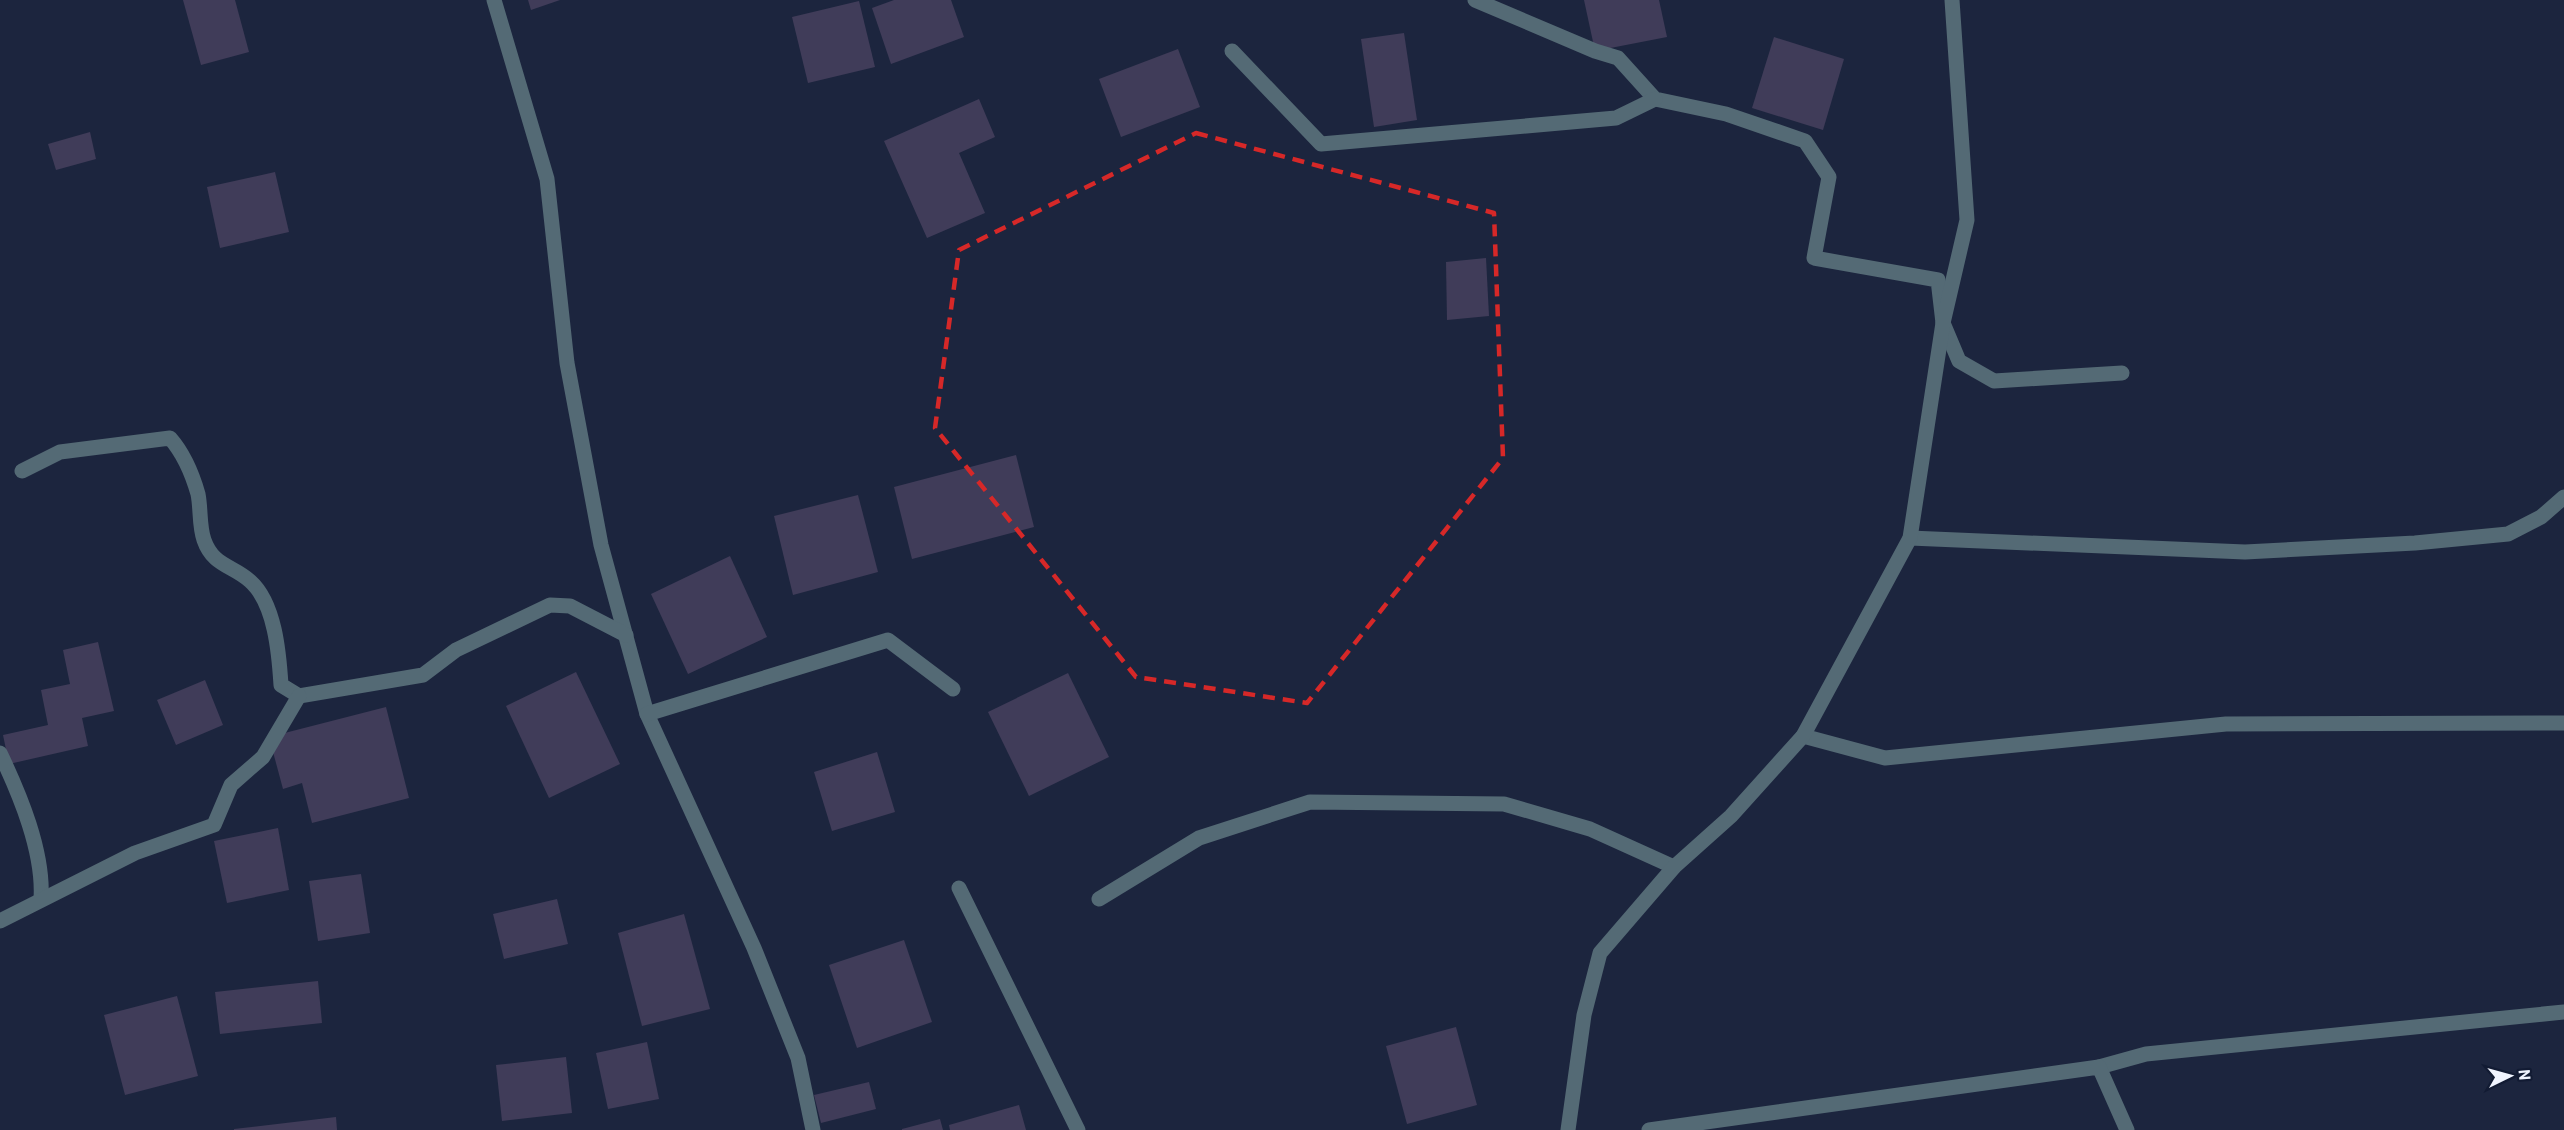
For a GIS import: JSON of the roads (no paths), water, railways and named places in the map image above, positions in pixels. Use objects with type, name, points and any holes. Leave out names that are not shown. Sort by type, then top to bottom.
[{"type":"street","points":[[494,0],[547,179],[567,363],[601,545],[647,714],[754,948],[790,1036],[798,1058],[813,1130]]},
{"type":"street","points":[[1475,0],[1594,51],[1618,58],[1655,99],[1726,114],[1805,141],[1829,177],[1814,258],[1938,280],[1943,323],[1959,361],[1994,381],[2122,372]]},
{"type":"street","points":[[1568,1130],[1584,1015],[1600,953],[1674,867],[1731,816],[1803,736],[1910,538],[1943,323],[1967,220],[1952,0]]},
{"type":"street","points":[[1232,51],[1322,144],[1616,118],[1655,99]]},
{"type":"street","points":[[22,471],[60,452],[170,438],[183,453],[198,494],[204,540],[214,559],[251,581],[264,600],[278,641],[281,684],[299,696],[423,675],[456,650],[550,605],[570,606],[626,635]]},
{"type":"street","points":[[1910,538],[2245,552],[2404,544],[2508,534],[2541,518],[2564,497]]},
{"type":"street","points":[[647,714],[888,640],[953,689]]},
{"type":"street","points":[[0,921],[135,853],[214,825],[231,785],[263,757],[299,696]]},
{"type":"street","points":[[1803,736],[1885,758],[2226,724],[2564,723]]},
{"type":"street","points":[[0,753],[19,794],[42,877],[41,899]]},
{"type":"street","points":[[1099,899],[1199,838],[1310,802],[1504,804],[1590,829],[1674,867]]},
{"type":"street","points":[[959,888],[1078,1130]]},
{"type":"street","points":[[1649,1130],[2099,1067],[2146,1054],[2564,1012]]},
{"type":"street","points":[[2099,1067],[2127,1130]]}]
